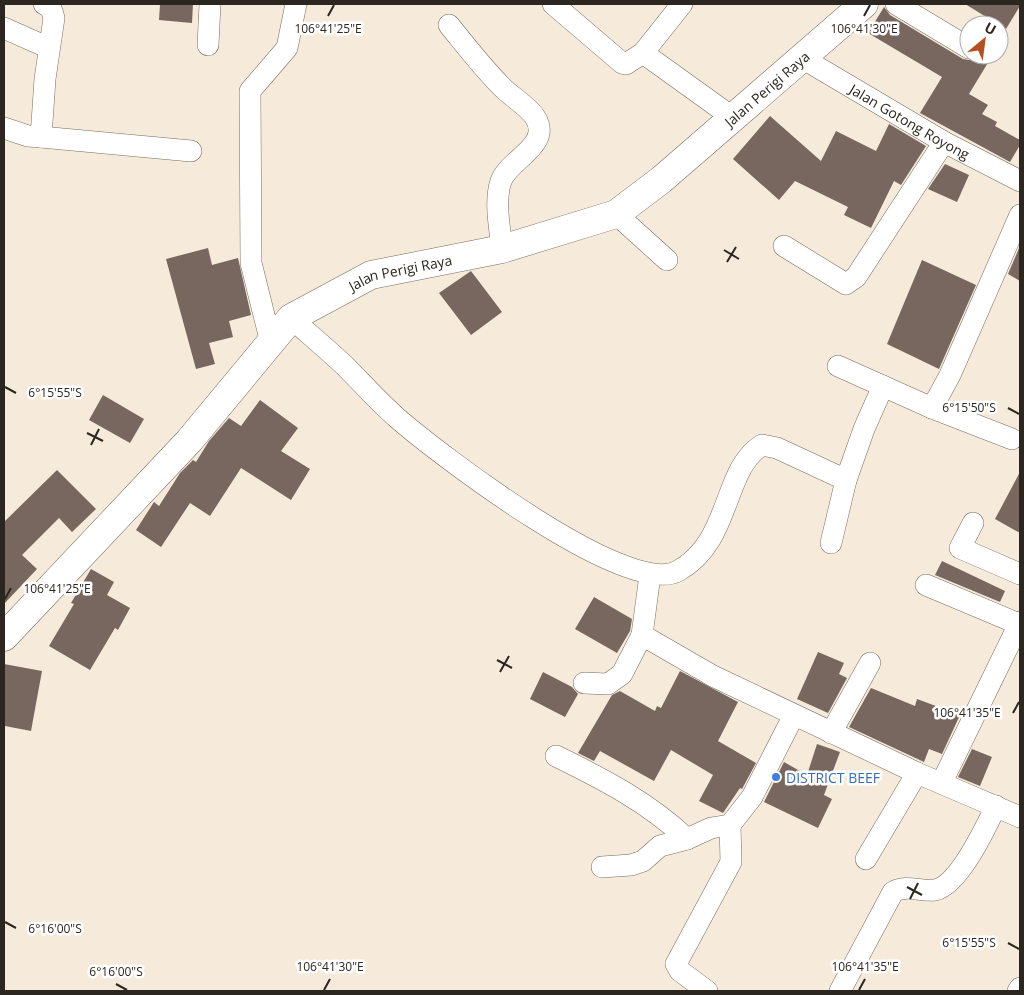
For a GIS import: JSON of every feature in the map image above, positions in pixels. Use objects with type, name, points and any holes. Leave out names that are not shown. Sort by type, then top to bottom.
[{"type":"street","points":[[208,45],[210,4]]},
{"type":"street","points":[[271,343],[252,263],[250,90],[287,48],[296,4]]},
{"type":"street","points":[[553,4],[622,63],[631,62],[643,53],[682,4]]},
{"type":"street","name":"Jalan Perigi Raya","points":[[4,637],[189,441],[291,318],[370,275],[502,249],[616,214],[661,180],[864,4]]},
{"type":"street","points":[[896,4],[959,42]]},
{"type":"street","points":[[42,137],[49,48],[49,9]]},
{"type":"street","points":[[449,25],[502,87],[535,117],[539,133],[533,146],[515,161],[502,179],[497,194],[502,249]]},
{"type":"street","points":[[4,28],[49,48]]},
{"type":"street","points":[[643,53],[732,117]]},
{"type":"street","name":"Jalan Gotong Royong","points":[[802,58],[944,142],[1018,173]]},
{"type":"street","points":[[4,128],[28,136],[191,151]]},
{"type":"street","points":[[784,246],[846,284],[856,277],[944,142]]},
{"type":"street","points":[[616,214],[667,260]]},
{"type":"street","points":[[932,408],[950,374],[1020,215]]},
{"type":"street","points":[[291,318],[395,416],[456,467],[521,510],[605,559],[650,575],[676,572],[699,558],[721,522],[736,480],[754,451],[762,445],[776,448],[846,480]]},
{"type":"street","points":[[838,366],[932,408],[1012,438]]},
{"type":"street","points":[[831,543],[846,480],[864,429],[883,386]]},
{"type":"street","points":[[973,523],[960,548],[1020,574]]},
{"type":"street","points":[[584,683],[608,684],[622,674],[642,634],[650,575]]},
{"type":"street","points":[[926,585],[1020,623],[942,782]]},
{"type":"street","points":[[642,634],[714,676],[831,733],[917,773],[942,782],[1020,817]]},
{"type":"street","points":[[831,733],[870,664]]},
{"type":"street","points":[[707,991],[680,971],[676,964],[731,862],[730,825],[752,797],[794,715]]},
{"type":"street","points":[[556,756],[610,782],[665,818],[686,839]]},
{"type":"street","points":[[866,859],[917,773]]},
{"type":"street","points":[[840,991],[893,892],[899,889],[936,890],[945,885],[961,868],[996,806]]},
{"type":"street","points":[[602,866],[631,865],[643,861],[660,846],[686,839],[710,828],[730,825]]},
{"type":"building","points":[[160,4],[193,4],[192,23],[159,20]]},
{"type":"building","points":[[965,4],[1020,4],[1009,24],[1009,15],[983,15]]},
{"type":"building","points":[[884,7],[890,15],[959,57],[959,65],[987,65],[969,94],[988,105],[982,114],[997,122],[995,126],[1020,140],[1020,145],[1010,162],[920,113],[942,77],[868,33]]},
{"type":"building","points":[[770,116],[821,161],[836,131],[876,151],[889,124],[926,146],[901,185],[894,181],[871,228],[844,215],[848,207],[795,181],[779,200],[733,159]]},
{"type":"building","points":[[945,164],[969,175],[957,202],[928,189]]},
{"type":"building","points":[[1020,246],[1020,281],[1008,274]]},
{"type":"building","points":[[208,248],[212,265],[238,258],[251,315],[229,321],[233,337],[209,343],[215,364],[196,369],[166,259]]},
{"type":"building","points":[[922,260],[976,285],[939,369],[887,344]]},
{"type":"building","points":[[471,271],[502,312],[471,335],[439,293]]},
{"type":"building","points":[[103,395],[144,419],[130,443],[89,420]]},
{"type":"building","points":[[260,400],[298,428],[281,451],[310,469],[291,500],[241,468],[210,516],[190,503],[161,547],[136,530],[154,502],[159,506],[180,473],[193,460],[196,462],[209,441],[229,418],[241,426]]},
{"type":"building","points":[[57,470],[96,509],[72,532],[59,518],[22,555],[37,569],[4,604],[4,522]]},
{"type":"building","points":[[1020,472],[1020,533],[995,519]]},
{"type":"building","points":[[942,561],[1005,591],[1000,602],[935,575]]},
{"type":"building","points":[[91,569],[114,582],[107,595],[130,608],[118,630],[115,628],[90,670],[49,646],[74,604],[71,603]]},
{"type":"building","points":[[594,597],[632,619],[630,631],[617,653],[575,629]]},
{"type":"building","points":[[818,652],[844,663],[839,674],[847,678],[828,713],[797,699]]},
{"type":"building","points":[[4,664],[42,671],[31,731],[5,726]]},
{"type":"building","points":[[680,671],[738,702],[718,741],[756,763],[742,789],[740,788],[723,813],[699,801],[713,775],[671,750],[654,781],[600,751],[594,761],[578,753],[612,695],[620,691],[655,711],[657,706],[661,708]]},
{"type":"building","points":[[543,672],[572,687],[578,694],[565,717],[530,699]]},
{"type":"building","points":[[871,688],[915,706],[917,699],[960,715],[942,754],[929,749],[924,762],[849,727]]},
{"type":"building","points":[[817,744],[840,752],[824,795],[832,799],[818,828],[764,802],[784,762],[807,775]]},
{"type":"building","points":[[972,749],[992,757],[980,786],[958,777]]},
{"type":"place","name":"DISTRICT BEEF","points":[[776,777]]}]
